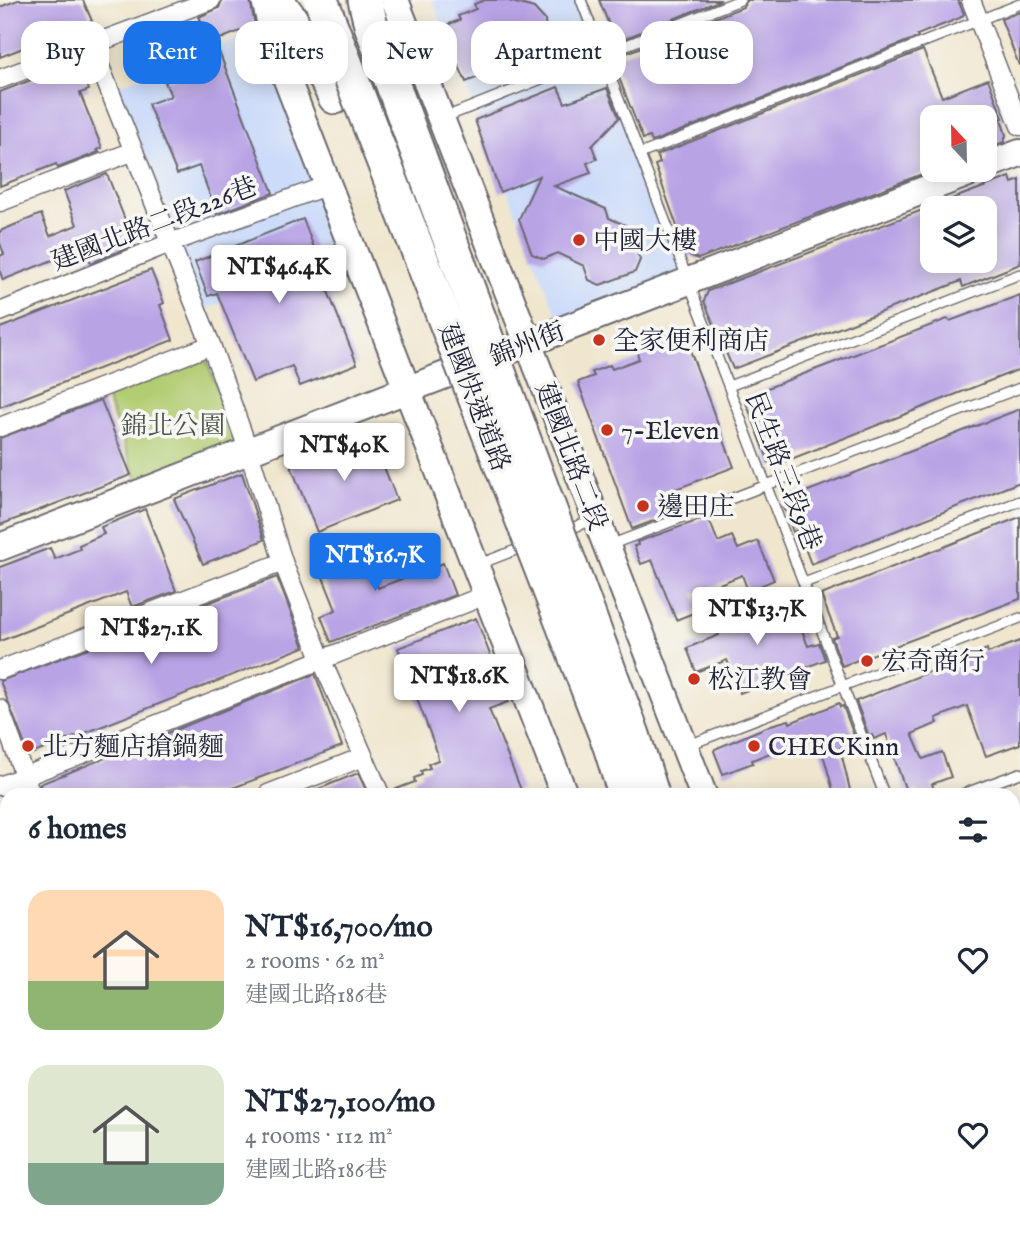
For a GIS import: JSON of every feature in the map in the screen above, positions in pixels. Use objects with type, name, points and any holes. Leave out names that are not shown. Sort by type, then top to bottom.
[{"type":"highway","points":[[276,0],[291,17],[309,46],[335,97],[584,746],[604,788]]},
{"type":"highway","name":"建國快速道路","points":[[321,0],[610,746],[623,788]]},
{"type":"highway","name":"建國快速道路","points":[[342,0],[640,788]]},
{"type":"highway","points":[[365,0],[371,25],[634,735],[650,788]]},
{"type":"street","points":[[109,37],[211,0]]},
{"type":"street","points":[[265,0],[279,58],[562,788]]},
{"type":"street","name":"建國北路二段","points":[[395,0],[701,788]]},
{"type":"street","points":[[971,0],[1020,126]]},
{"type":"street","points":[[0,79],[21,71]]},
{"type":"street","points":[[107,84],[211,345],[249,452],[283,562],[322,661],[377,788]]},
{"type":"street","points":[[0,202],[134,150]]},
{"type":"street","points":[[998,161],[1020,153]]},
{"type":"street","name":"錦州街","points":[[0,547],[945,182]]},
{"type":"street","name":"建國北路二段226巷","points":[[0,312],[170,243],[328,185]]},
{"type":"street","points":[[0,427],[211,345]]},
{"type":"street","points":[[0,670],[283,562]]},
{"type":"street","points":[[0,786],[29,786],[322,661],[486,595]]},
{"type":"street","points":[[0,709],[29,786]]},
{"type":"street","points":[[283,788],[363,757]]},
{"type":"lane","name":"民生路三段9巷","points":[[581,0],[589,21]]},
{"type":"lane","points":[[626,45],[740,0]]},
{"type":"lane","points":[[640,154],[1020,4]]},
{"type":"lane","points":[[442,119],[530,84]]},
{"type":"lane","name":"民生路三段9巷","points":[[613,84],[882,788]]},
{"type":"lane","points":[[729,386],[1020,274]]},
{"type":"lane","points":[[607,546],[1020,388]]},
{"type":"lane","points":[[804,583],[1020,501]]},
{"type":"lane","points":[[550,536],[596,518]]},
{"type":"lane","points":[[475,566],[537,541]]},
{"type":"lane","points":[[685,747],[1020,618]]},
{"type":"lane","points":[[979,788],[1020,773]]},
{"type":"shaded area","points":[[432,0],[575,0],[583,21],[471,21],[471,84],[608,84],[683,272],[559,321],[457,63],[457,21],[440,21]]},
{"type":"shaded area","points":[[235,41],[235,84],[290,84],[354,253],[202,310],[118,85],[221,84],[221,46]]},
{"type":"green space","name":"錦北公園","points":[[206,359],[241,452],[141,490],[106,397]]},
{"type":"building","points":[[18,0],[83,0],[92,21],[21,21],[21,49],[0,57],[0,7]]},
{"type":"building","points":[[222,0],[250,0],[254,21],[235,21],[235,33],[221,39],[221,21],[198,21],[201,20],[199,17],[219,8]]},
{"type":"building","points":[[485,0],[505,0],[534,8],[545,21],[471,21],[471,80],[466,82],[457,63],[457,21],[460,20],[458,16],[476,9],[474,4]]},
{"type":"building","points":[[599,0],[721,0],[668,21],[640,21],[640,32],[626,38],[626,21],[608,21]]},
{"type":"building","points":[[747,0],[958,0],[964,14],[917,35],[918,37],[652,142],[650,137],[643,139],[621,84],[626,84],[626,53],[640,48],[640,84],[753,84],[753,21],[707,21],[743,7]]},
{"type":"building","points":[[1020,12],[1020,65],[1019,65],[1001,19]]},
{"type":"building","points":[[923,50],[942,97],[988,79],[998,105],[920,105],[920,175],[698,259],[687,254],[655,165],[660,163],[657,155]]},
{"type":"building","points":[[221,57],[273,193],[217,214],[199,166],[177,174],[148,104],[171,96],[166,84],[221,84]]},
{"type":"building","points":[[21,84],[87,84],[89,90],[80,93],[102,148],[97,150],[99,152],[58,168],[56,164],[0,186],[0,92]]},
{"type":"building","points":[[558,87],[565,103],[607,88],[619,118],[592,146],[597,159],[587,163],[591,173],[554,186],[606,209],[609,218],[627,226],[640,260],[635,272],[600,285],[589,280],[584,266],[557,253],[544,259],[532,254],[519,219],[539,176],[500,192],[475,120]]},
{"type":"building","points":[[998,105],[1006,135],[1004,142],[998,144]]},
{"type":"building","points":[[107,174],[135,245],[91,263],[85,247],[3,280],[0,256],[4,254],[0,231],[41,214],[50,236],[77,225],[64,191]]},
{"type":"building","points":[[1010,177],[1012,183],[1020,180],[1020,264],[963,287],[961,281],[733,369],[704,301],[708,291],[920,211],[920,273],[997,273],[997,196],[960,196]]},
{"type":"building","points":[[303,219],[316,253],[313,254],[357,364],[300,386],[292,366],[253,382],[217,293],[208,296],[195,262]]},
{"type":"building","points":[[151,270],[164,303],[160,305],[173,340],[0,407],[0,328]]},
{"type":"building","points":[[1020,295],[1020,369],[771,467],[744,397],[947,319],[950,321]]},
{"type":"building","points":[[682,329],[734,467],[665,493],[672,514],[632,529],[578,382],[594,376],[592,372],[610,365],[612,369],[639,359],[635,347]]},
{"type":"building","points":[[101,400],[131,475],[0,525],[0,438]]},
{"type":"building","points":[[1020,409],[1020,482],[811,564],[798,530],[793,532],[782,501]]},
{"type":"building","points":[[371,434],[397,500],[317,532],[291,466]]},
{"type":"building","points":[[242,473],[264,540],[203,564],[174,499]]},
{"type":"building","points":[[145,509],[176,591],[132,607],[126,592],[0,641],[0,567],[50,548],[55,559],[80,549],[79,545],[104,534],[101,527]]},
{"type":"building","points":[[708,517],[718,542],[732,536],[738,549],[758,541],[774,580],[748,591],[742,575],[694,594],[701,610],[676,620],[652,560],[641,564],[634,546],[638,545],[637,542]]},
{"type":"building","points":[[1020,517],[1020,599],[842,666],[832,638],[837,636],[821,595]]},
{"type":"building","points":[[361,545],[378,588],[443,563],[455,595],[331,642],[321,616],[336,610],[317,562]]},
{"type":"building","points":[[277,577],[304,647],[29,755],[0,681]]},
{"type":"building","points":[[755,604],[760,616],[792,604],[808,646],[819,643],[825,660],[740,693],[727,660],[696,672],[687,648],[719,635],[713,620]]},
{"type":"building","points":[[476,618],[508,702],[489,709],[520,788],[399,788],[415,782],[414,778],[422,775],[421,771],[430,768],[428,764],[438,760],[398,648]]},
{"type":"building","points":[[1020,641],[1020,744],[986,756],[967,706],[936,718],[938,723],[912,734],[923,759],[942,752],[951,777],[932,784],[934,788],[905,788],[886,734],[874,739],[872,735],[869,736],[856,701],[987,649],[988,653]]},
{"type":"building","points":[[315,674],[342,746],[233,788],[41,788],[40,784]]},
{"type":"building","points":[[839,703],[840,707],[843,706],[856,741],[840,748],[850,788],[832,788],[815,735],[723,774],[715,749],[771,725],[789,720],[790,723]]},
{"type":"building","points":[[358,773],[365,788],[321,788]]},
{"type":"place","name":"中國大樓","points":[[579,240]]},
{"type":"place","name":"全家便利商店","points":[[599,340]]},
{"type":"place","name":"7-Eleven","points":[[607,430]]},
{"type":"place","name":"邊田庄","points":[[643,506]]},
{"type":"place","name":"宏奇商行","points":[[867,661]]},
{"type":"place","name":"松江教會","points":[[694,679]]},
{"type":"place","name":"北方麵店搶鍋麵","points":[[28,746]]},
{"type":"place","name":"CHECKinn","points":[[754,746]]}]
